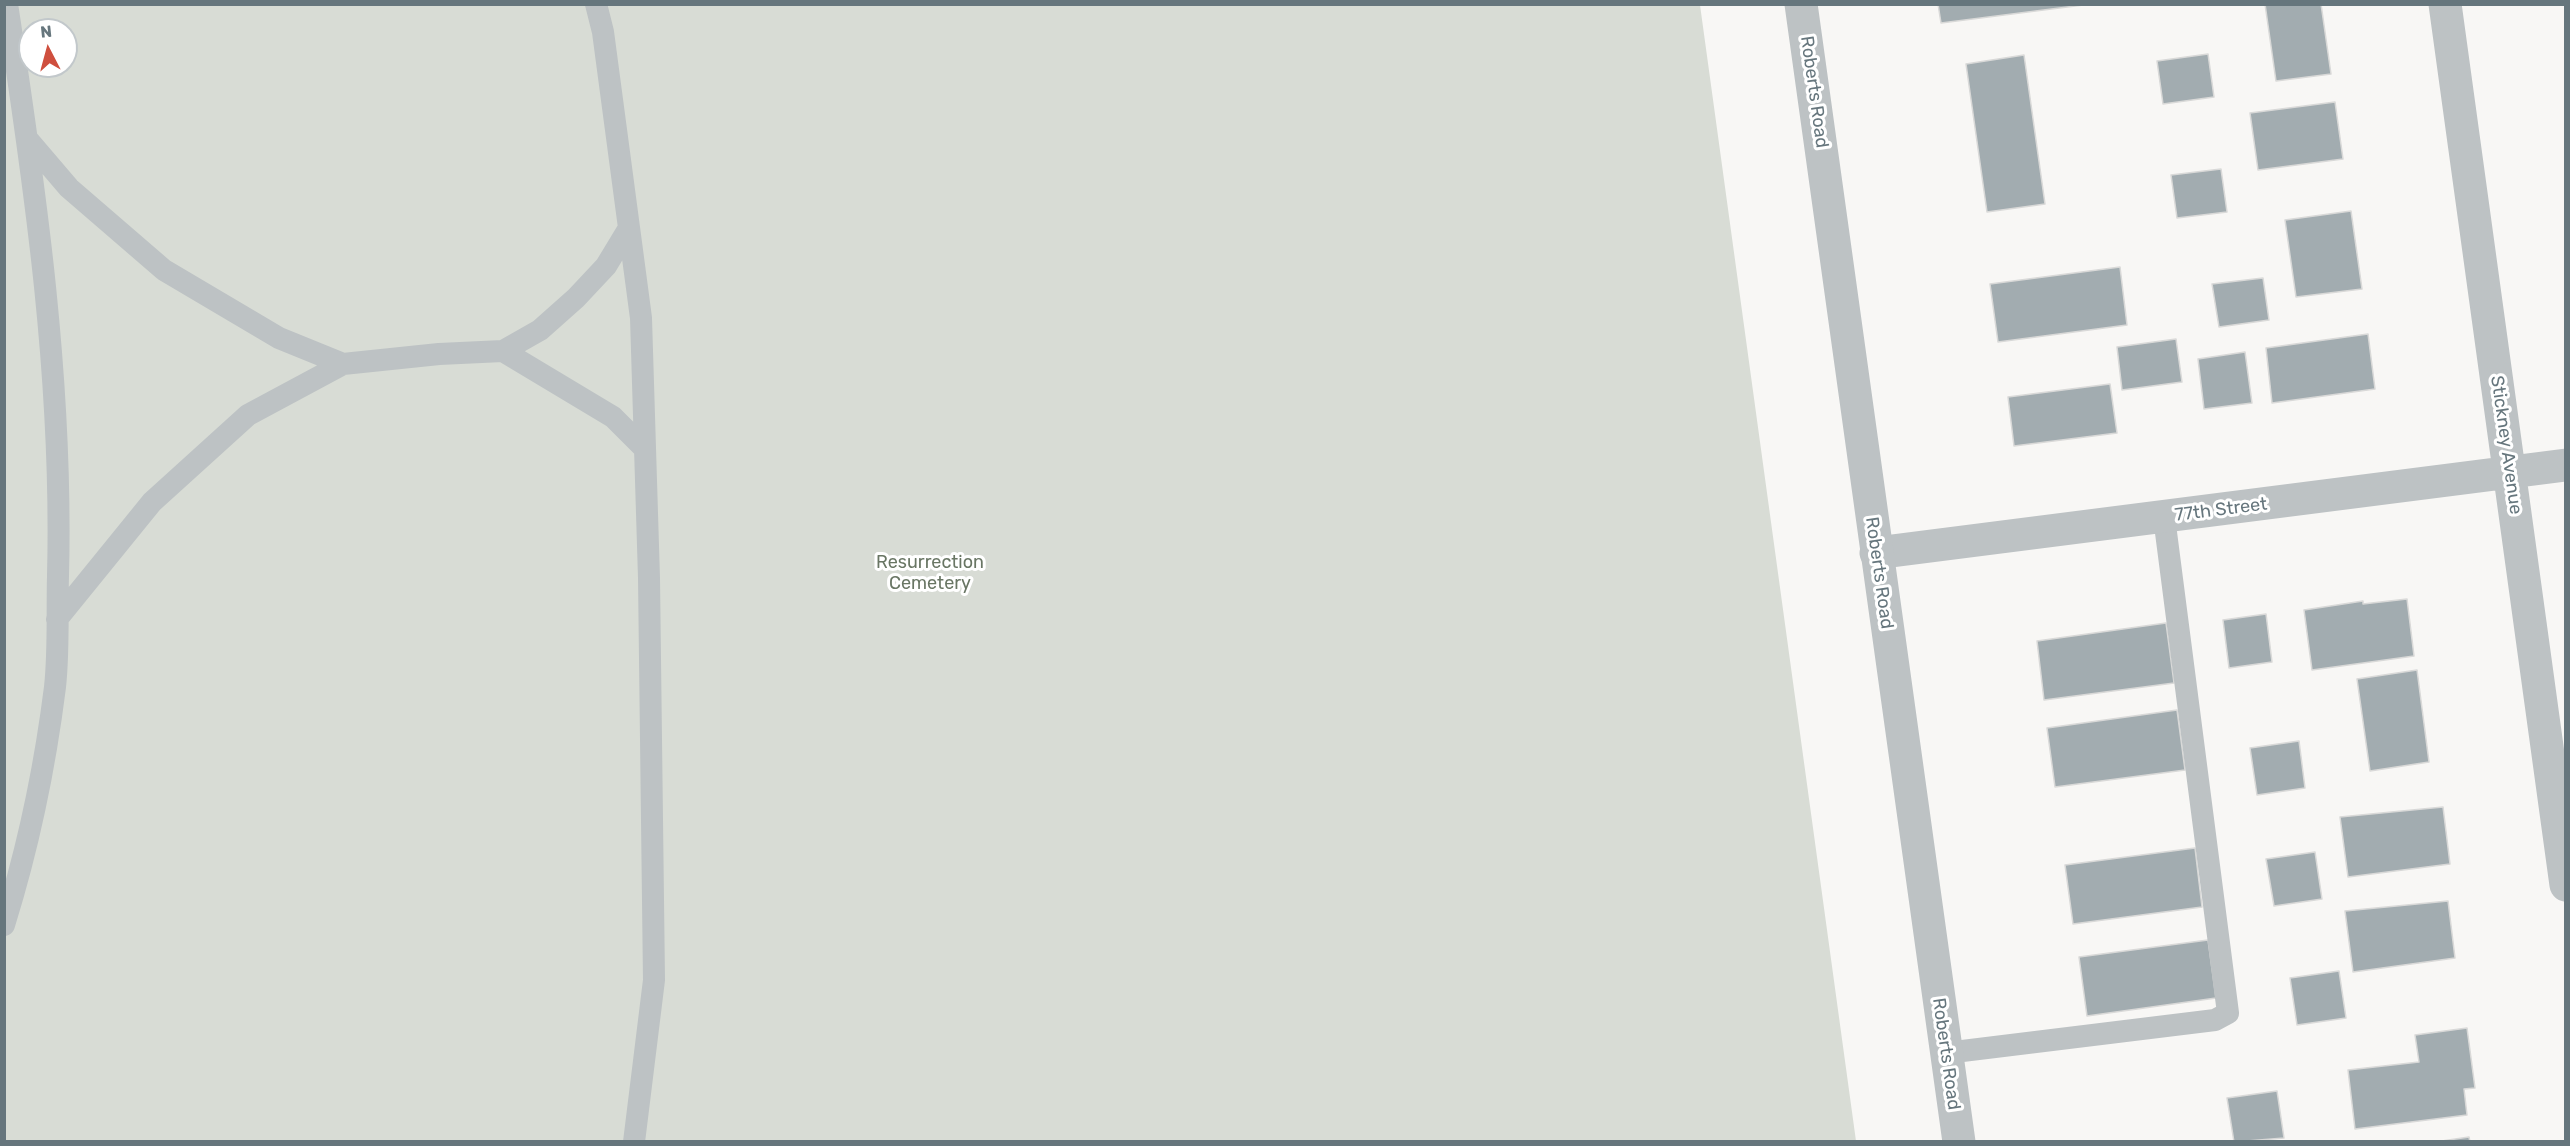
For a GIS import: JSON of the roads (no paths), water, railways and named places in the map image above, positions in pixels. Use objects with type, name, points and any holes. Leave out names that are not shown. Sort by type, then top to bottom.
[{"type":"street","name":"Roberts Road","points":[[1801,4],[1959,1142]]},
{"type":"street","name":"Stickney Avenue","points":[[2445,4],[2565,885]]},
{"type":"street","name":"77th Street","points":[[1876,553],[2565,465]]},
{"type":"lane","points":[[4,925],[25,856],[53,697],[59,525],[52,345],[28,140],[7,4]]},
{"type":"lane","points":[[596,4],[603,32],[641,318],[654,980],[634,1142]]},
{"type":"lane","points":[[28,140],[69,188],[164,270],[279,338],[343,364]]},
{"type":"lane","points":[[57,619],[152,502],[248,415],[343,364],[439,354],[503,351],[540,330],[576,298],[606,266],[629,228]]},
{"type":"lane","points":[[503,351],[613,417],[645,449]]},
{"type":"lane","points":[[1946,1053],[2215,1020],[2228,1013],[2163,517]]},
{"type":"park label","name":"Resurrection Cemetery","points":[[930,573]]}]
